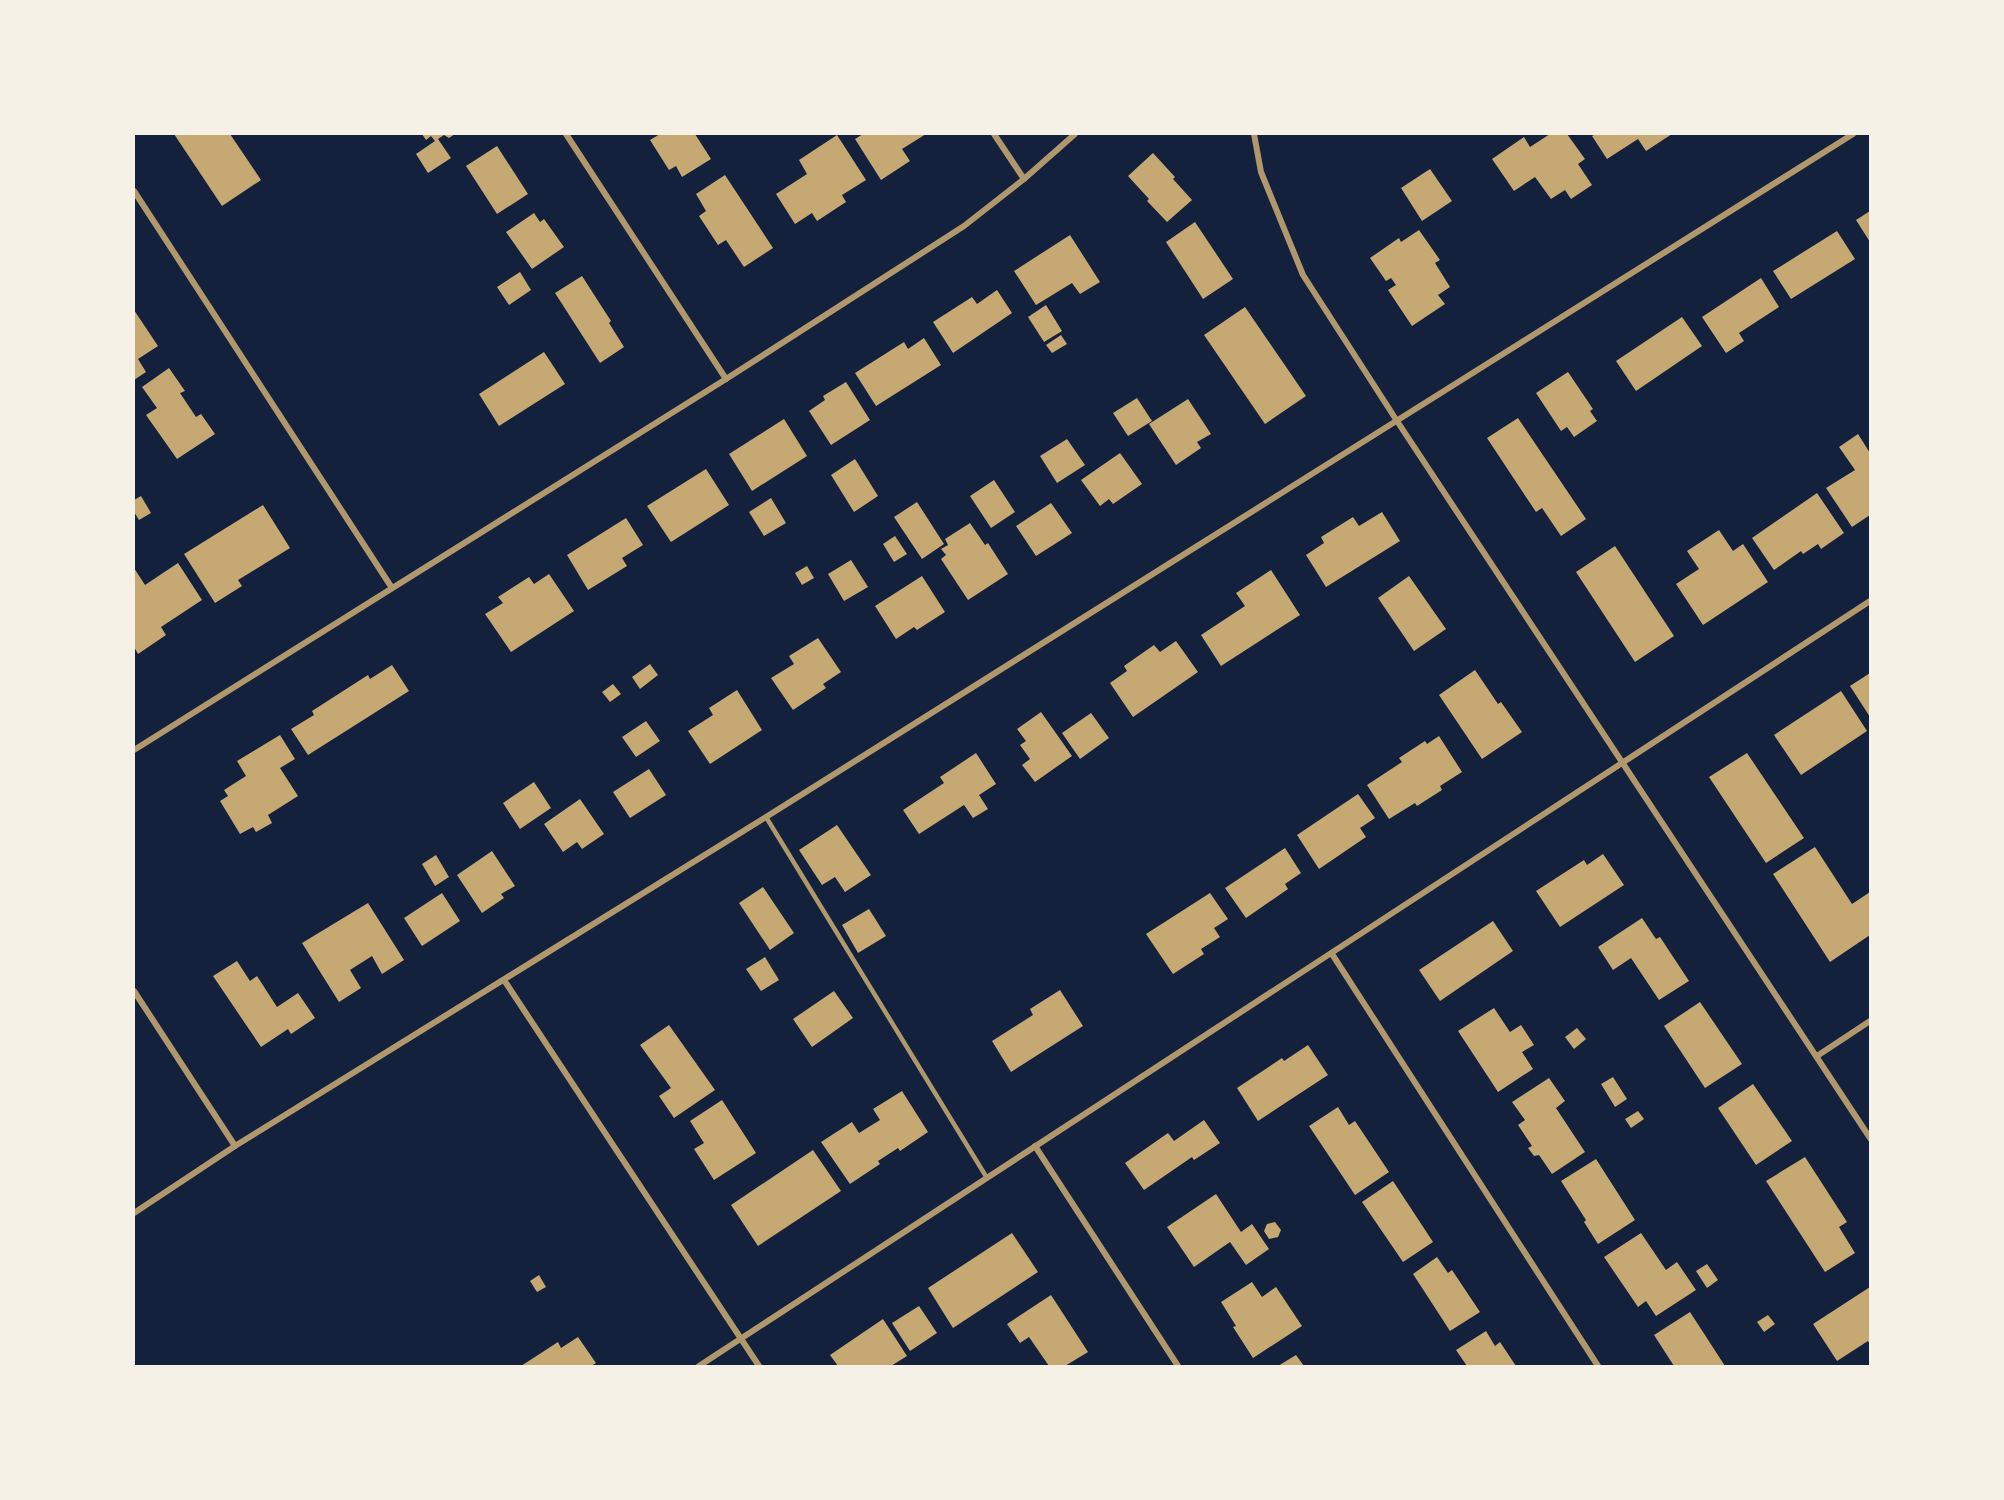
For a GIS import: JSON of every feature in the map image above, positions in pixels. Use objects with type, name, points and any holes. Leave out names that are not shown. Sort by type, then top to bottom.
[{"type":"street","points":[[566,134],[726,379]]},
{"type":"street","points":[[994,134],[1024,179]]},
{"type":"street","points":[[134,750],[726,379],[963,226],[1024,179],[1075,134]]},
{"type":"street","points":[[1254,134],[1261,172],[1303,275],[1870,1138]]},
{"type":"street","points":[[134,1213],[235,1146],[766,817],[1853,134]]},
{"type":"street","points":[[134,191],[392,588]]},
{"type":"street","points":[[699,1366],[1870,601]]},
{"type":"street","points":[[1332,954],[1598,1366]]},
{"type":"street","points":[[504,980],[759,1366]]},
{"type":"street","points":[[134,991],[235,1146]]},
{"type":"street","points":[[1817,1056],[1870,1021]]},
{"type":"street","points":[[1035,1146],[1178,1366]]},
{"type":"lane","points":[[766,817],[987,1178]]},
{"type":"building","points":[[174,134],[230,134],[261,180],[222,206]]},
{"type":"building","points":[[422,134],[455,134],[449,138],[444,135],[438,139],[451,158],[428,173],[416,154],[435,141],[431,136],[426,140]]},
{"type":"building","points":[[660,134],[695,134],[711,159],[682,177],[676,166],[669,170],[650,140]]},
{"type":"building","points":[[863,134],[926,134],[902,149],[910,161],[881,180],[855,139]]},
{"type":"building","points":[[1550,134],[1567,134],[1585,159],[1578,164],[1592,185],[1571,199],[1565,190],[1551,199],[1535,177],[1514,191],[1492,159],[1524,137],[1530,147]]},
{"type":"building","points":[[1596,134],[1672,134],[1646,151],[1638,139],[1607,159],[1592,136]]},
{"type":"building","points":[[837,135],[866,180],[842,195],[846,202],[817,221],[812,213],[795,224],[776,194],[807,174],[799,160]]},
{"type":"building","points":[[497,146],[528,194],[497,214],[466,166]]},
{"type":"building","points":[[1153,153],[1192,200],[1167,222],[1128,176]]},
{"type":"building","points":[[1430,169],[1452,201],[1422,221],[1401,188]]},
{"type":"building","points":[[725,175],[773,248],[744,267],[726,240],[718,245],[699,216],[706,211],[696,194]]},
{"type":"building","points":[[1870,211],[1870,242],[1856,220]]},
{"type":"building","points":[[534,213],[540,222],[544,219],[564,247],[532,269],[506,232]]},
{"type":"building","points":[[1195,222],[1233,279],[1203,299],[1166,242]]},
{"type":"building","points":[[1419,230],[1440,260],[1435,263],[1450,287],[1438,295],[1445,304],[1412,326],[1388,290],[1396,285],[1391,278],[1386,281],[1370,258],[1399,238],[1401,242]]},
{"type":"building","points":[[1837,231],[1855,259],[1791,299],[1773,271]]},
{"type":"building","points":[[1070,235],[1100,282],[1080,294],[1072,283],[1036,305],[1014,271]]},
{"type":"building","points":[[520,272],[531,290],[509,305],[497,287]]},
{"type":"building","points":[[582,276],[611,321],[609,323],[624,347],[600,363],[555,293]]},
{"type":"building","points":[[1761,278],[1779,307],[1739,333],[1744,341],[1726,353],[1702,317]]},
{"type":"building","points":[[997,290],[1012,313],[953,353],[933,322],[972,297],[977,304]]},
{"type":"building","points":[[1046,305],[1062,331],[1044,342],[1028,317]]},
{"type":"building","points":[[1245,307],[1306,396],[1265,424],[1204,335]]},
{"type":"building","points":[[134,310],[158,346],[138,359],[146,372],[134,380]]},
{"type":"building","points":[[1682,317],[1702,346],[1636,391],[1616,361]]},
{"type":"building","points":[[1061,335],[1067,344],[1052,353],[1046,345]]},
{"type":"building","points":[[924,338],[941,365],[876,406],[855,373],[904,342],[908,349]]},
{"type":"building","points":[[544,352],[565,384],[499,426],[479,394]]},
{"type":"building","points":[[169,368],[185,391],[180,393],[196,417],[201,414],[215,434],[177,459],[146,415],[157,408],[142,387]]},
{"type":"building","points":[[1568,372],[1593,409],[1590,411],[1597,421],[1574,437],[1567,427],[1561,431],[1536,393]]},
{"type":"building","points":[[846,382],[870,420],[831,445],[809,411],[825,400],[823,396]]},
{"type":"building","points":[[1137,398],[1152,421],[1128,436],[1113,413]]},
{"type":"building","points":[[1188,399],[1211,434],[1197,442],[1201,448],[1176,465],[1149,424]]},
{"type":"building","points":[[1518,418],[1586,519],[1561,536],[1542,508],[1536,512],[1487,438]]},
{"type":"building","points":[[784,419],[807,456],[752,491],[729,454]]},
{"type":"building","points":[[1858,434],[1870,453],[1870,515],[1852,527],[1826,488],[1855,470],[1839,447]]},
{"type":"building","points":[[1067,439],[1085,465],[1057,483],[1040,456]]},
{"type":"building","points":[[1120,453],[1142,484],[1113,504],[1109,499],[1100,506],[1081,480]]},
{"type":"building","points":[[855,459],[878,496],[854,512],[831,475]]},
{"type":"building","points":[[706,469],[729,505],[671,542],[647,506]]},
{"type":"building","points":[[994,480],[1015,512],[991,528],[970,496]]},
{"type":"building","points":[[1817,493],[1844,533],[1821,549],[1818,544],[1803,554],[1801,551],[1774,570],[1752,538]]},
{"type":"building","points":[[141,496],[151,513],[139,520],[134,512],[134,500]]},
{"type":"building","points":[[771,498],[786,523],[764,536],[749,512]]},
{"type":"building","points":[[917,502],[944,544],[922,559],[894,517]]},
{"type":"building","points":[[1051,503],[1072,533],[1036,556],[1016,526]]},
{"type":"building","points":[[263,505],[290,548],[238,580],[242,586],[215,603],[184,554]]},
{"type":"building","points":[[1382,512],[1400,541],[1326,587],[1306,555],[1324,543],[1321,537],[1353,517],[1359,526]]},
{"type":"building","points":[[626,518],[643,545],[622,558],[627,566],[588,590],[567,555]]},
{"type":"building","points":[[970,523],[985,545],[988,543],[1008,574],[968,600],[941,559],[946,555],[941,549],[948,545],[945,539]]},
{"type":"building","points":[[1719,530],[1733,551],[1743,544],[1768,582],[1703,625],[1676,584],[1699,569],[1687,551]]},
{"type":"building","points":[[895,536],[907,554],[894,562],[883,544]]},
{"type":"building","points":[[1615,546],[1674,636],[1635,662],[1576,572]]},
{"type":"building","points":[[851,560],[868,587],[844,601],[828,574]]},
{"type":"building","points":[[178,563],[202,600],[161,627],[166,635],[138,654],[134,647],[134,568],[145,585]]},
{"type":"building","points":[[807,566],[814,578],[802,585],[795,573]]},
{"type":"building","points":[[1271,570],[1300,615],[1221,666],[1201,635],[1245,606],[1236,593]]},
{"type":"building","points":[[549,574],[574,611],[511,652],[485,614],[503,603],[498,597],[529,577],[534,584]]},
{"type":"building","points":[[922,576],[945,612],[917,630],[914,627],[896,639],[875,606]]},
{"type":"building","points":[[1409,576],[1446,629],[1414,651],[1378,598]]},
{"type":"building","points":[[818,638],[841,672],[823,684],[826,688],[793,710],[771,678],[794,664],[789,656]]},
{"type":"building","points":[[1176,641],[1198,672],[1133,717],[1110,683],[1127,671],[1124,666],[1154,645],[1160,652]]},
{"type":"building","points":[[650,664],[658,675],[640,689],[632,677]]},
{"type":"building","points":[[392,665],[409,691],[308,755],[291,729],[314,715],[312,711],[368,675],[370,679]]},
{"type":"building","points":[[1475,670],[1498,704],[1501,702],[1522,732],[1482,759],[1439,695]]},
{"type":"building","points":[[1870,673],[1870,717],[1850,686]]},
{"type":"building","points":[[613,684],[621,694],[610,702],[602,692]]},
{"type":"building","points":[[737,690],[762,730],[710,764],[688,731],[713,715],[709,708]]},
{"type":"building","points":[[1841,691],[1867,731],[1801,775],[1774,735]]},
{"type":"building","points":[[1041,712],[1072,756],[1035,782],[1022,765],[1030,759],[1020,745],[1026,741],[1017,729]]},
{"type":"building","points":[[1091,713],[1109,738],[1080,759],[1062,733]]},
{"type":"building","points":[[646,721],[660,741],[636,757],[622,737]]},
{"type":"building","points":[[280,735],[295,759],[280,768],[298,796],[268,815],[272,823],[256,832],[253,827],[240,834],[220,801],[228,796],[224,790],[246,776],[237,761]]},
{"type":"building","points":[[1439,736],[1462,772],[1440,786],[1442,790],[1417,806],[1415,803],[1389,819],[1367,785],[1402,762],[1399,758],[1425,741],[1427,744]]},
{"type":"building","points":[[976,753],[996,784],[979,795],[988,809],[973,818],[964,805],[919,834],[903,810],[944,783],[940,777]]},
{"type":"building","points":[[1747,753],[1804,838],[1766,863],[1709,777]]},
{"type":"building","points":[[649,769],[666,795],[630,818],[613,792]]},
{"type":"building","points":[[534,782],[551,808],[520,829],[503,803]]},
{"type":"building","points":[[1358,794],[1375,818],[1360,828],[1366,837],[1319,869],[1297,835]]},
{"type":"building","points":[[580,799],[604,834],[582,849],[577,842],[563,852],[544,824]]},
{"type":"building","points":[[837,825],[871,875],[845,892],[835,877],[822,885],[799,850]]},
{"type":"building","points":[[1815,847],[1852,904],[1870,892],[1870,935],[1830,962],[1773,874]]},
{"type":"building","points":[[1285,848],[1301,873],[1285,884],[1288,889],[1246,918],[1225,888]]},
{"type":"building","points":[[492,851],[515,886],[501,894],[504,898],[482,913],[457,875]]},
{"type":"building","points":[[1603,854],[1624,885],[1560,927],[1536,891],[1584,860],[1587,865]]},
{"type":"building","points":[[436,855],[449,877],[435,886],[422,864]]},
{"type":"building","points":[[763,887],[794,933],[770,950],[739,903]]},
{"type":"building","points":[[442,893],[460,921],[422,946],[404,918]]},
{"type":"building","points":[[1210,893],[1228,919],[1214,928],[1220,937],[1201,949],[1204,954],[1173,974],[1146,934]]},
{"type":"building","points":[[368,903],[404,960],[382,974],[372,956],[350,970],[361,988],[339,1002],[302,943]]},
{"type":"building","points":[[869,909],[886,936],[858,953],[842,925]]},
{"type":"building","points":[[1642,918],[1656,939],[1660,937],[1689,981],[1659,1000],[1631,958],[1613,970],[1598,947]]},
{"type":"building","points":[[1493,921],[1513,951],[1440,1001],[1419,970]]},
{"type":"building","points":[[765,957],[779,980],[761,991],[746,969]]},
{"type":"building","points":[[237,961],[250,981],[257,976],[277,1007],[298,993],[315,1018],[291,1034],[288,1029],[261,1047],[213,976]]},
{"type":"building","points":[[1060,990],[1083,1026],[1011,1072],[992,1041],[1033,1015],[1030,1009]]},
{"type":"building","points":[[834,991],[853,1018],[812,1047],[793,1019]]},
{"type":"building","points":[[1700,1002],[1742,1064],[1705,1088],[1664,1026]]},
{"type":"building","points":[[1494,1008],[1510,1032],[1521,1025],[1534,1045],[1522,1052],[1533,1069],[1498,1092],[1458,1031]]},
{"type":"building","points":[[669,1025],[715,1090],[674,1118],[659,1096],[671,1088],[640,1045]]},
{"type":"building","points":[[1577,1028],[1586,1039],[1574,1049],[1565,1037]]},
{"type":"building","points":[[1308,1045],[1328,1075],[1258,1121],[1237,1088],[1282,1058],[1284,1061]]},
{"type":"building","points":[[1613,1077],[1627,1099],[1615,1107],[1601,1084]]},
{"type":"building","points":[[1549,1078],[1565,1101],[1556,1108],[1585,1152],[1552,1174],[1539,1155],[1534,1156],[1528,1148],[1532,1146],[1518,1125],[1525,1120],[1512,1102]]},
{"type":"building","points":[[1753,1084],[1792,1141],[1756,1165],[1718,1108]]},
{"type":"building","points":[[902,1091],[928,1132],[900,1151],[898,1148],[878,1161],[880,1164],[850,1184],[821,1142],[852,1122],[859,1133],[880,1120],[873,1109]]},
{"type":"building","points":[[722,1100],[756,1153],[714,1180],[694,1149],[704,1143],[690,1121]]},
{"type":"building","points":[[1338,1107],[1349,1125],[1355,1121],[1389,1172],[1355,1195],[1309,1126]]},
{"type":"building","points":[[1638,1111],[1644,1119],[1631,1128],[1625,1119]]},
{"type":"building","points":[[1204,1120],[1220,1143],[1194,1160],[1192,1157],[1144,1190],[1125,1163],[1168,1133],[1174,1141]]},
{"type":"building","points":[[813,1150],[841,1191],[758,1246],[731,1205]]},
{"type":"building","points":[[1805,1157],[1847,1222],[1839,1227],[1855,1253],[1825,1272],[1766,1181]]},
{"type":"building","points":[[1596,1159],[1635,1220],[1598,1244],[1584,1222],[1586,1220],[1561,1181]]},
{"type":"building","points":[[1393,1181],[1433,1242],[1403,1262],[1362,1202]]},
{"type":"building","points":[[1216,1194],[1241,1232],[1252,1224],[1269,1249],[1246,1265],[1230,1242],[1194,1267],[1167,1227]]},
{"type":"building","points":[[1275,1222],[1281,1230],[1278,1237],[1269,1239],[1264,1231],[1267,1224]]},
{"type":"building","points":[[1012,1233],[1038,1272],[953,1328],[928,1288]]},
{"type":"building","points":[[1641,1233],[1666,1270],[1677,1262],[1696,1290],[1656,1316],[1646,1301],[1638,1307],[1604,1257]]},
{"type":"building","points":[[1437,1257],[1448,1273],[1452,1270],[1480,1312],[1450,1331],[1413,1274]]},
{"type":"building","points":[[1707,1264],[1718,1280],[1707,1288],[1696,1271]]},
{"type":"building","points":[[539,1275],[546,1287],[537,1292],[530,1281]]},
{"type":"building","points":[[1252,1282],[1262,1297],[1276,1287],[1302,1326],[1253,1358],[1233,1327],[1236,1326],[1221,1302]]},
{"type":"building","points":[[1870,1287],[1870,1344],[1868,1341],[1837,1361],[1813,1324]]},
{"type":"building","points":[[1051,1295],[1088,1352],[1065,1366],[1049,1366],[1029,1337],[1020,1343],[1007,1324]]},
{"type":"building","points":[[919,1306],[937,1333],[910,1351],[892,1323]]},
{"type":"building","points":[[1690,1312],[1725,1366],[1674,1366],[1654,1335]]},
{"type":"building","points":[[1768,1315],[1775,1324],[1764,1332],[1757,1322]]},
{"type":"building","points":[[883,1319],[907,1356],[891,1366],[838,1366],[830,1355]]},
{"type":"building","points":[[1486,1331],[1495,1346],[1500,1342],[1516,1366],[1467,1366],[1456,1350]]},
{"type":"building","points":[[578,1337],[596,1363],[591,1366],[521,1366],[558,1342],[561,1348]]},
{"type":"building","points":[[1296,1355],[1304,1366],[1278,1366]]}]
